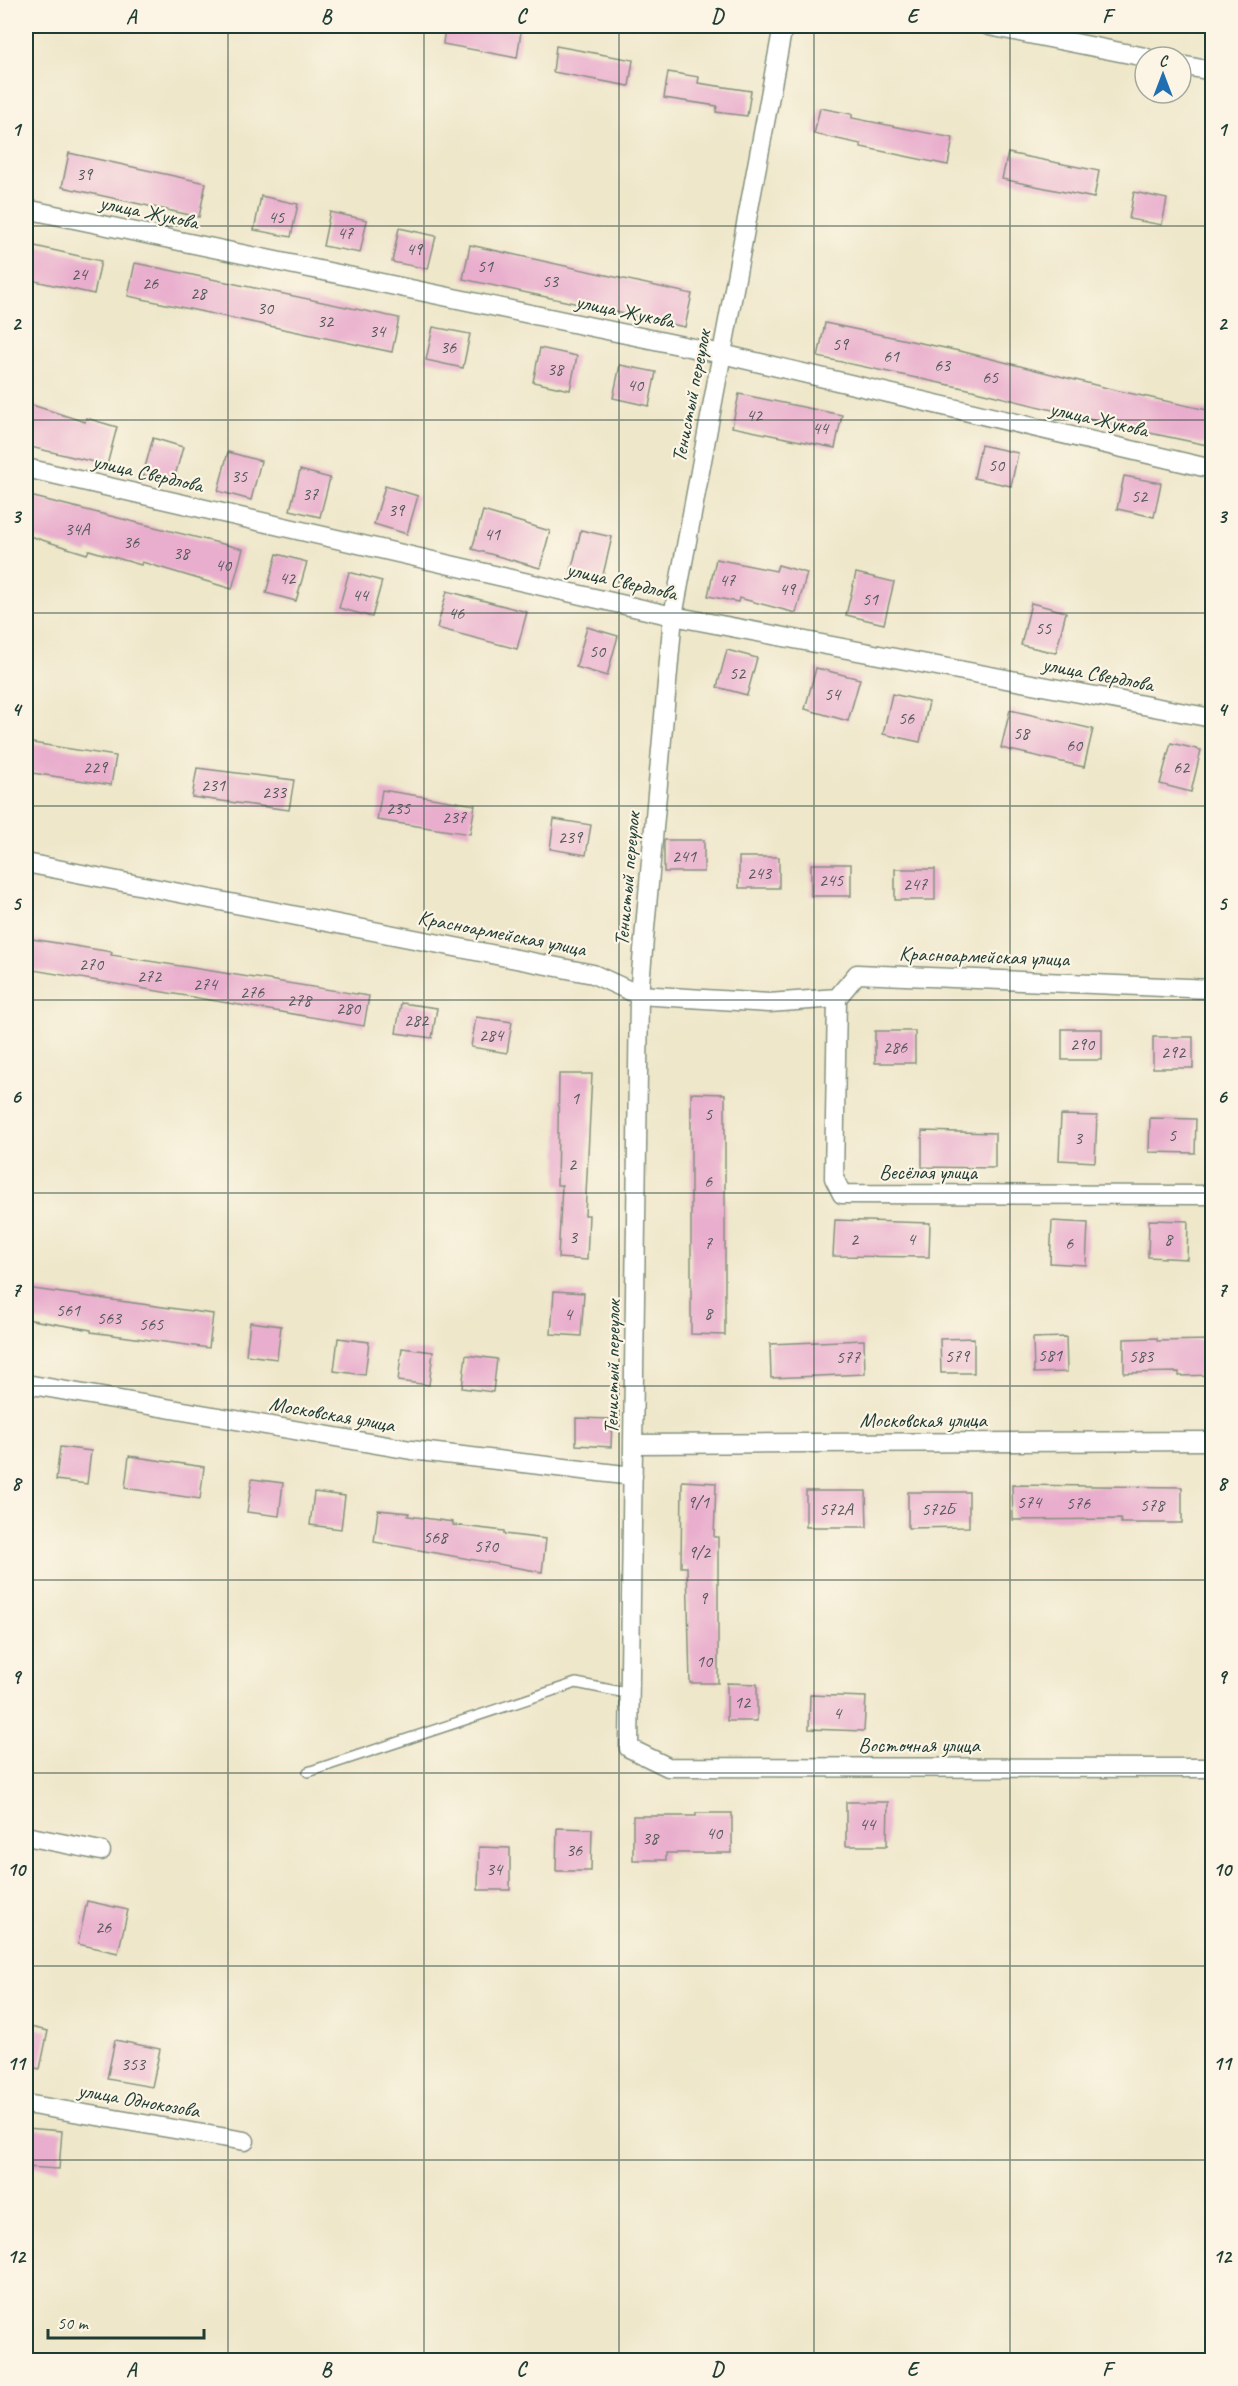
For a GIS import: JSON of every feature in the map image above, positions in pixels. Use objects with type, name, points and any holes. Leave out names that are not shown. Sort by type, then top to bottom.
[{"type":"street","name":"Тенистый переулок","points":[[629,1748],[639,995],[673,616],[783,26]]},
{"type":"street","points":[[989,26],[1016,28],[1133,54]]},
{"type":"street","points":[[1193,67],[1212,71]]},
{"type":"street","name":"улица Жукова","points":[[26,209],[722,354],[1212,469]]},
{"type":"street","name":"улица Свердлова","points":[[26,468],[673,616],[1212,718]]},
{"type":"street","name":"Красноармейская улица","points":[[26,863],[593,974],[639,995],[769,1003],[837,998],[857,974],[1212,989]]},
{"type":"street","name":"Весёлая улица","points":[[837,998],[834,1178],[842,1194],[1212,1195]]},
{"type":"street","name":"Московская улица","points":[[26,1384],[411,1450],[633,1476]]},
{"type":"street","name":"Московская улица","points":[[634,1444],[1212,1441]]},
{"type":"street","name":"Восточная улица","points":[[629,1748],[668,1767],[1212,1768]]},
{"type":"street","points":[[26,1836],[101,1851]]},
{"type":"street","name":"улица Однокозова","points":[[26,2104],[245,2141]]},
{"type":"lane","points":[[308,1772],[576,1683],[631,1694]]},
{"type":"building","points":[[445,26],[478,26],[521,32],[517,58],[443,44]]},
{"type":"building","points":[[556,46],[633,60],[629,86],[553,72]]},
{"type":"building","points":[[668,72],[699,77],[698,83],[751,91],[747,116],[716,112],[717,106],[664,98]]},
{"type":"building","points":[[820,108],[852,114],[852,118],[953,138],[948,165],[861,147],[861,144],[814,134]]},
{"type":"building","points":[[69,153],[206,183],[199,217],[62,187]]},
{"type":"building","points":[[1008,153],[1099,171],[1094,198],[1002,179]]},
{"type":"building","points":[[1134,192],[1167,199],[1162,225],[1129,219]]},
{"type":"building","points":[[261,196],[298,204],[291,237],[254,230]]},
{"type":"building","points":[[330,212],[367,220],[360,253],[323,246]]},
{"type":"building","points":[[399,228],[436,236],[428,269],[392,262]]},
{"type":"building","points":[[26,244],[101,261],[94,294],[26,279]]},
{"type":"building","points":[[470,245],[692,294],[685,327],[463,279]]},
{"type":"building","points":[[135,263],[399,318],[392,352],[128,296]]},
{"type":"building","points":[[825,323],[964,352],[1115,390],[1212,411],[1212,446],[1121,427],[968,389],[818,357]]},
{"type":"building","points":[[433,327],[470,334],[463,368],[426,360]]},
{"type":"building","points":[[540,348],[577,356],[570,390],[533,382]]},
{"type":"building","points":[[620,365],[656,372],[649,406],[613,398]]},
{"type":"building","points":[[739,394],[842,415],[835,448],[732,427]]},
{"type":"building","points":[[26,403],[85,422],[86,418],[117,427],[107,465],[26,446]]},
{"type":"building","points":[[153,438],[183,447],[173,483],[143,475]]},
{"type":"building","points":[[981,445],[1018,453],[1011,486],[974,478]]},
{"type":"building","points":[[228,452],[261,461],[251,500],[218,491]]},
{"type":"building","points":[[300,470],[330,478],[320,517],[290,510]]},
{"type":"building","points":[[1124,476],[1161,483],[1154,517],[1117,509]]},
{"type":"building","points":[[385,486],[418,496],[407,534],[374,524]]},
{"type":"building","points":[[26,495],[243,549],[232,589],[142,562],[141,565],[89,550],[87,554],[26,535]]},
{"type":"building","points":[[483,511],[550,531],[540,568],[472,549]]},
{"type":"building","points":[[581,530],[612,537],[602,579],[571,572]]},
{"type":"building","points":[[277,554],[307,562],[296,601],[266,593]]},
{"type":"building","points":[[716,559],[776,571],[778,565],[807,573],[796,613],[739,598],[738,602],[708,596]]},
{"type":"building","points":[[349,572],[382,581],[372,617],[339,608]]},
{"type":"building","points":[[856,573],[894,582],[884,624],[846,615]]},
{"type":"building","points":[[447,591],[527,612],[517,649],[437,628]]},
{"type":"building","points":[[1031,603],[1066,612],[1056,653],[1021,645]]},
{"type":"building","points":[[587,627],[618,636],[607,676],[576,667]]},
{"type":"building","points":[[727,650],[757,658],[747,695],[717,687]]},
{"type":"building","points":[[816,668],[860,679],[848,721],[805,709]]},
{"type":"building","points":[[892,694],[929,702],[920,742],[883,734]]},
{"type":"building","points":[[1010,710],[1093,729],[1084,767],[1001,748]]},
{"type":"building","points":[[26,742],[116,756],[111,785],[26,772]]},
{"type":"building","points":[[1171,743],[1201,750],[1191,792],[1160,784]]},
{"type":"building","points":[[197,768],[294,780],[289,810],[192,797]]},
{"type":"building","points":[[382,790],[475,805],[470,834],[377,820]]},
{"type":"building","points":[[554,819],[591,825],[586,855],[550,849]]},
{"type":"building","points":[[664,840],[704,840],[704,872],[664,872]]},
{"type":"building","points":[[739,857],[779,857],[779,888],[739,888]]},
{"type":"building","points":[[811,864],[851,864],[851,896],[811,896]]},
{"type":"building","points":[[895,869],[935,869],[935,900],[895,900]]},
{"type":"building","points":[[32,939],[112,952],[111,955],[369,996],[364,1026],[27,969]]},
{"type":"building","points":[[401,1003],[437,1008],[432,1038],[396,1033]]},
{"type":"building","points":[[476,1017],[512,1022],[507,1053],[471,1047]]},
{"type":"building","points":[[1062,1029],[1102,1029],[1102,1060],[1062,1060]]},
{"type":"building","points":[[875,1031],[915,1031],[915,1063],[875,1063]]},
{"type":"building","points":[[1153,1037],[1193,1037],[1193,1068],[1153,1068]]},
{"type":"building","points":[[559,1074],[592,1074],[585,1215],[589,1215],[587,1260],[558,1258],[562,1185],[557,1185]]},
{"type":"building","points":[[691,1093],[725,1094],[725,1335],[691,1334]]},
{"type":"building","points":[[1061,1115],[1097,1116],[1095,1162],[1059,1160]]},
{"type":"building","points":[[1150,1118],[1196,1119],[1195,1153],[1149,1152]]},
{"type":"building","points":[[922,1131],[995,1133],[995,1168],[922,1167]]},
{"type":"building","points":[[835,1220],[930,1223],[929,1257],[833,1256]]},
{"type":"building","points":[[1149,1220],[1188,1221],[1187,1259],[1148,1257]]},
{"type":"building","points":[[1052,1221],[1088,1223],[1086,1265],[1050,1263]]},
{"type":"building","points":[[26,1288],[213,1314],[209,1348],[91,1332],[91,1330],[26,1319]]},
{"type":"building","points":[[554,1291],[584,1293],[581,1336],[551,1334]]},
{"type":"building","points":[[250,1322],[281,1326],[277,1359],[246,1355]]},
{"type":"building","points":[[1066,1337],[1067,1372],[1034,1373],[1033,1338]]},
{"type":"building","points":[[338,1338],[369,1342],[365,1375],[334,1371]]},
{"type":"building","points":[[974,1338],[974,1373],[941,1373],[940,1339]]},
{"type":"building","points":[[1157,1338],[1157,1341],[1211,1340],[1212,1375],[1179,1376],[1179,1372],[1124,1373],[1124,1339]]},
{"type":"building","points":[[864,1340],[865,1374],[771,1378],[770,1344]]},
{"type":"building","points":[[402,1348],[433,1352],[429,1385],[398,1381]]},
{"type":"building","points":[[466,1355],[497,1359],[493,1392],[462,1388]]},
{"type":"building","points":[[576,1418],[612,1419],[611,1447],[576,1445]]},
{"type":"building","points":[[60,1447],[91,1451],[87,1484],[56,1480]]},
{"type":"building","points":[[129,1456],[204,1467],[200,1499],[125,1488]]},
{"type":"building","points":[[252,1479],[283,1483],[279,1516],[247,1512]]},
{"type":"building","points":[[682,1481],[716,1483],[714,1537],[718,1537],[718,1683],[690,1683],[687,1567],[681,1567]]},
{"type":"building","points":[[1012,1485],[1182,1487],[1182,1523],[1121,1523],[1121,1519],[1013,1520]]},
{"type":"building","points":[[806,1491],[866,1491],[867,1527],[806,1527]]},
{"type":"building","points":[[314,1492],[345,1496],[341,1529],[310,1525]]},
{"type":"building","points":[[908,1492],[969,1492],[969,1527],[908,1528]]},
{"type":"building","points":[[378,1510],[409,1513],[408,1516],[453,1522],[453,1525],[546,1539],[542,1572],[374,1542]]},
{"type":"building","points":[[727,1683],[757,1684],[757,1721],[727,1721]]},
{"type":"building","points":[[810,1695],[866,1697],[864,1731],[809,1729]]},
{"type":"building","points":[[846,1802],[888,1802],[887,1846],[846,1846]]},
{"type":"building","points":[[696,1813],[732,1813],[732,1853],[666,1853],[666,1860],[633,1860],[633,1816],[696,1816]]},
{"type":"building","points":[[557,1828],[592,1829],[591,1871],[556,1871]]},
{"type":"building","points":[[479,1847],[510,1848],[510,1890],[478,1890]]},
{"type":"building","points":[[87,1901],[128,1910],[118,1953],[78,1944]]},
{"type":"building","points":[[26,2026],[48,2031],[40,2069],[26,2066]]},
{"type":"building","points":[[115,2040],[160,2049],[152,2087],[107,2079]]},
{"type":"building","points":[[26,2128],[62,2131],[59,2169],[26,2167]]}]
